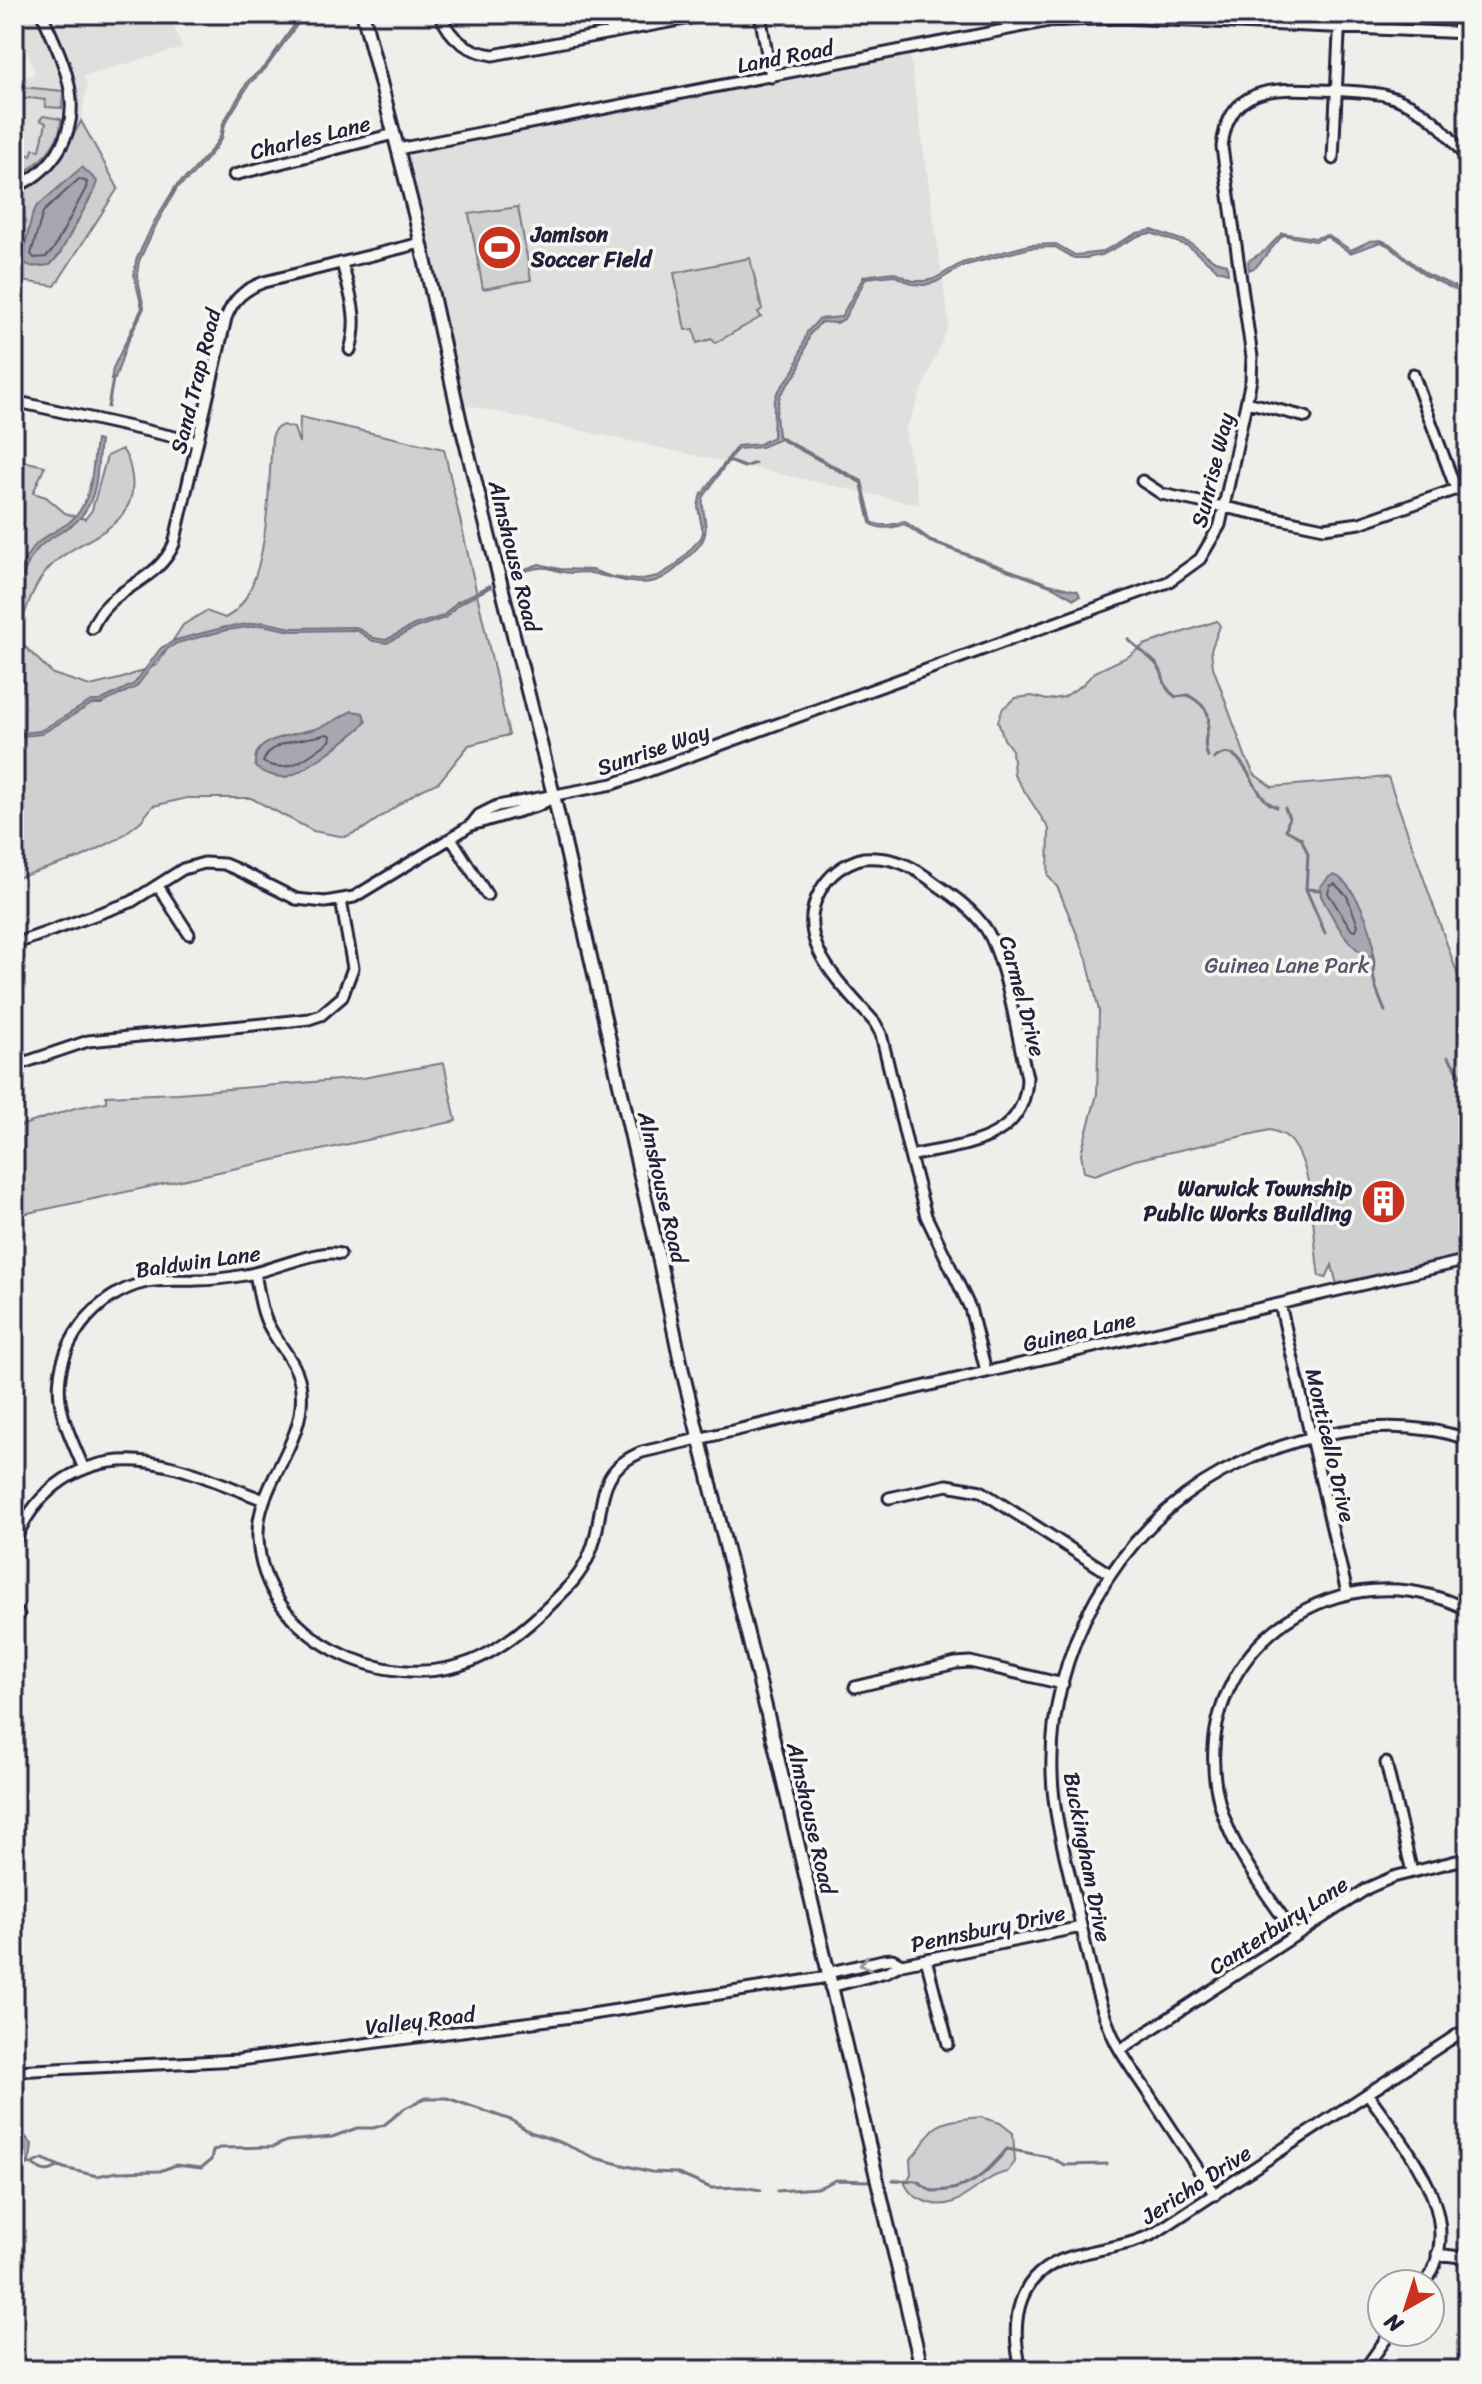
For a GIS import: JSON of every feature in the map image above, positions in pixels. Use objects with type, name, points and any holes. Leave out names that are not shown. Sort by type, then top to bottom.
[{"type":"main road","name":"Almshouse Road","points":[[363,14],[554,797],[699,1438],[922,2370]]},
{"type":"street","points":[[14,187],[26,182],[53,159],[70,129],[73,102],[70,81],[42,14]]},
{"type":"street","points":[[440,14],[448,30],[465,47],[493,55],[712,14]]},
{"type":"street","points":[[608,14],[612,33]]},
{"type":"street","points":[[760,14],[771,77]]},
{"type":"street","points":[[1333,159],[1340,14]]},
{"type":"street","name":"Land Road","points":[[398,149],[1049,21],[1120,18],[1468,33]]},
{"type":"street","name":"Sunrise Way","points":[[14,944],[131,902],[194,865],[213,863],[236,869],[296,899],[341,900],[369,890],[471,825],[537,806],[554,797],[613,784],[1161,586],[1183,574],[1200,559],[1214,538],[1247,402],[1252,357],[1222,147],[1223,135],[1233,113],[1256,94],[1280,89],[1384,95],[1414,105],[1439,124],[1468,161]]},
{"type":"street","name":"Charles Lane","points":[[234,175],[394,134]]},
{"type":"street","name":"Sand Trap Road","points":[[92,628],[106,604],[169,556],[178,532],[226,318],[237,299],[264,282],[421,243]]},
{"type":"street","points":[[342,263],[356,324],[350,350]]},
{"type":"street","points":[[1413,374],[1456,489]]},
{"type":"street","points":[[14,401],[197,442]]},
{"type":"street","points":[[1247,402],[1306,417]]},
{"type":"street","points":[[1142,481],[1162,494],[1310,527],[1338,528],[1468,485]]},
{"type":"street","points":[[451,838],[487,895]]},
{"type":"street","name":"Carmel Drive","points":[[910,1156],[998,1133],[1019,1113],[1027,1077],[997,952],[986,929],[965,905],[916,868],[886,858],[863,858],[845,865],[823,886],[814,906],[813,937],[823,963],[881,1034],[910,1156],[926,1216],[970,1308],[986,1371]]},
{"type":"street","points":[[158,886],[189,934]]},
{"type":"street","points":[[14,1066],[88,1041],[274,1023],[321,1015],[342,997],[353,968],[341,900]]},
{"type":"street","name":"Baldwin Lane","points":[[84,1469],[63,1419],[59,1389],[65,1353],[86,1319],[116,1294],[139,1284],[208,1280],[255,1273],[324,1252],[340,1254]]},
{"type":"street","name":"Guinea Lane","points":[[255,1273],[265,1319],[295,1368],[302,1396],[296,1428],[264,1500],[258,1529],[262,1566],[274,1596],[292,1620],[334,1649],[362,1663],[396,1671],[439,1670],[474,1661],[496,1649],[566,1589],[589,1556],[609,1476],[622,1463],[649,1450],[1468,1260]]},
{"type":"street","name":"Monticello Drive","points":[[1280,1304],[1347,1593]]},
{"type":"street","name":"Buckingham Drive","points":[[1215,2195],[1120,2050],[1094,1980],[1081,1927],[1052,1782],[1055,1727],[1063,1684],[1085,1617],[1110,1574],[1154,1524],[1192,1491],[1238,1464],[1265,1452],[1348,1430],[1429,1430],[1468,1439]]},
{"type":"street","points":[[14,1543],[25,1521],[43,1497],[59,1483],[84,1469],[111,1461],[145,1460],[264,1500]]},
{"type":"street","points":[[889,1498],[947,1485],[981,1491],[1110,1574]]},
{"type":"street","points":[[1295,1935],[1228,1831],[1216,1787],[1215,1741],[1231,1685],[1261,1641],[1298,1613],[1324,1600],[1377,1589],[1416,1591],[1449,1600],[1468,1610]]},
{"type":"street","points":[[855,1687],[970,1662],[1063,1684]]},
{"type":"street","points":[[1386,1763],[1412,1872]]},
{"type":"street","name":"Canterbury Lane","points":[[1120,2050],[1368,1888],[1412,1872],[1468,1858]]},
{"type":"street","name":"Pennsbury Drive","points":[[828,1979],[883,1960],[892,1959],[902,1964],[1081,1927]]},
{"type":"street","points":[[926,1959],[948,2044]]},
{"type":"street","name":"Valley Road","points":[[14,2071],[239,2060],[579,2016],[828,1979]]},
{"type":"street","name":"Jericho Drive","points":[[1021,2370],[1015,2323],[1026,2291],[1040,2274],[1069,2257],[1142,2240],[1460,2033]]},
{"type":"street","points":[[1368,2094],[1427,2182],[1437,2213],[1437,2254],[1431,2268]]},
{"type":"street","points":[[1437,2254],[1468,2258]]},
{"type":"street","points":[[1364,2370],[1380,2348]]},
{"type":"shaded area","points":[[15,14],[169,14],[182,48],[84,76],[87,85],[81,121],[118,188],[55,286],[14,280],[14,81],[35,74]]},
{"type":"shaded area","points":[[909,49],[949,324],[905,431],[920,505],[456,403],[398,149]]},
{"type":"green space","points":[[22,87],[63,91],[62,108],[46,107],[45,100],[30,98],[14,101],[14,90]]},
{"type":"green space","points":[[43,116],[61,119],[57,137],[39,161],[14,177],[14,127],[20,125],[15,148],[31,156],[33,149],[40,150],[46,123],[40,120]]},
{"type":"green space","points":[[81,121],[118,188],[55,286],[14,280],[14,192],[37,181],[55,164]],"holes":[[[94,191],[59,255],[50,265],[25,264],[22,259],[32,216]]]},
{"type":"green space","name":"Jamison Soccer Field","points":[[518,207],[531,280],[483,289],[469,214]]},
{"type":"green space","points":[[750,258],[762,309],[758,312],[761,317],[715,343],[712,339],[697,343],[694,329],[685,330],[674,273]]},
{"type":"green space","points":[[300,417],[444,449],[509,735],[469,745],[439,782],[417,792],[363,829],[345,837],[313,831],[251,798],[187,798],[153,806],[141,821],[118,839],[82,857],[14,879],[14,459],[45,466],[33,493],[46,497],[65,513],[85,519],[92,510],[107,456],[122,449],[129,462],[132,495],[126,510],[104,531],[62,557],[43,575],[29,601],[17,639],[53,674],[90,686],[157,665],[183,625],[206,611],[225,618],[240,606],[251,587],[264,537],[272,438],[275,429],[283,425],[294,428],[299,443]]},
{"type":"green space","name":"Guinea Lane Park","points":[[1217,621],[1220,626],[1211,650],[1213,667],[1254,774],[1272,787],[1388,777],[1468,1004],[1468,1256],[1337,1285],[1332,1265],[1326,1278],[1319,1276],[1312,1206],[1300,1155],[1290,1139],[1270,1130],[1135,1160],[1095,1175],[1084,1172],[1081,1153],[1097,1094],[1099,1011],[1087,959],[1058,888],[1048,876],[1049,829],[1014,775],[1012,750],[1004,739],[998,721],[1003,708],[1016,698],[1032,696],[1047,700],[1064,697],[1095,672],[1144,645]]},
{"type":"green space","points":[[444,1063],[456,1121],[14,1216],[14,1128],[75,1108],[106,1102],[106,1096],[363,1078]]},
{"type":"green space","points":[[980,2117],[1000,2123],[1013,2133],[1015,2162],[1007,2172],[957,2201],[946,2204],[935,2204],[912,2194],[905,2184],[911,2174],[910,2159],[931,2132],[947,2122]]},
{"type":"water","points":[[305,14],[266,68],[250,83],[225,124],[222,138],[214,150],[177,188],[157,223],[139,261],[137,275],[144,308],[115,379],[111,380],[113,368],[142,308],[134,275],[136,260],[154,222],[176,186],[220,137],[223,123],[248,81],[265,66]]},
{"type":"water","points":[[82,167],[97,181],[59,255],[50,265],[27,265],[22,259],[36,207]]},
{"type":"water","points":[[1152,230],[1190,243],[1215,261],[1227,264],[1228,273],[1218,270],[1188,246],[1151,233],[1138,236],[1102,255],[1086,258],[1074,258],[1055,247],[1030,248],[963,266],[936,282],[924,285],[912,284],[893,275],[866,278],[844,319],[837,323],[821,322],[810,334],[798,371],[780,395],[776,414],[778,436],[862,481],[872,522],[888,525],[904,521],[931,540],[1049,584],[1078,591],[1080,596],[1074,599],[1053,587],[930,542],[904,524],[886,528],[870,523],[861,483],[780,439],[761,447],[738,449],[733,454],[703,498],[704,538],[695,551],[663,578],[641,583],[630,582],[588,572],[569,573],[543,568],[527,570],[506,579],[505,576],[539,564],[560,569],[592,570],[612,577],[637,580],[658,576],[676,565],[701,538],[700,497],[737,446],[760,444],[773,437],[777,393],[795,369],[807,332],[819,319],[841,317],[864,276],[893,272],[913,281],[924,281],[934,279],[962,263],[1029,245],[1056,244],[1075,255],[1086,254],[1102,252],[1137,233]]},
{"type":"water","points":[[1282,233],[1315,238],[1327,235],[1351,250],[1370,241],[1381,240],[1425,273],[1465,291],[1468,296],[1424,275],[1381,242],[1350,253],[1327,237],[1315,241],[1283,235],[1256,267],[1249,270],[1248,261],[1266,250]]},
{"type":"water","points":[[96,440],[100,441],[97,475],[87,508],[77,521],[44,543],[33,555],[14,603],[18,576],[31,550],[70,522],[86,500]]},
{"type":"water","points":[[490,585],[459,604],[445,618],[415,628],[387,643],[373,641],[356,630],[292,631],[262,625],[177,643],[164,651],[136,687],[101,704],[92,704],[41,734],[14,737],[14,734],[40,731],[91,701],[100,701],[134,684],[161,648],[176,640],[226,627],[263,622],[292,628],[356,627],[374,638],[386,640],[414,625],[443,616],[457,602]]},
{"type":"water","points":[[352,711],[363,713],[366,722],[304,769],[282,777],[256,768],[255,758],[267,743],[322,726]]},
{"type":"water","points":[[1334,875],[1357,899],[1372,937],[1372,957],[1349,941],[1321,896],[1320,887]]},
{"type":"water","points":[[14,2124],[32,2144],[28,2163],[14,2176]]},
{"type":"waterway","points":[[108,407],[113,379]]},
{"type":"waterway","points":[[727,460],[744,467],[755,463]]},
{"type":"waterway","points":[[1128,639],[1157,665],[1171,693],[1176,697],[1188,695],[1206,710],[1209,717],[1206,739],[1208,757]]},
{"type":"waterway","points":[[1214,759],[1225,754],[1233,755],[1241,762],[1261,794],[1277,807]]},
{"type":"waterway","points":[[1285,808],[1289,818],[1286,830],[1301,838],[1308,854],[1306,889],[1325,933]]},
{"type":"waterway","points":[[1306,889],[1320,890]]},
{"type":"waterway","points":[[1372,954],[1375,983],[1385,1011]]},
{"type":"waterway","points":[[1448,1057],[1468,1084]]},
{"type":"waterway","points":[[25,2163],[32,2164],[43,2159],[97,2176],[117,2172],[160,2171],[176,2165],[201,2168],[211,2160],[213,2151],[219,2148],[273,2147],[287,2141],[332,2137],[357,2128],[384,2125],[405,2108],[426,2098],[447,2098],[511,2120],[530,2132],[595,2158],[651,2172],[676,2173],[711,2188],[761,2190]]},
{"type":"waterway","points":[[893,2180],[917,2181],[932,2191],[956,2188],[983,2174],[1007,2149],[1049,2157],[1065,2165],[1106,2164]]},
{"type":"waterway","points":[[32,2164],[45,2171],[59,2166]]},
{"type":"waterway","points":[[777,2191],[818,2188],[836,2180],[869,2181]]},
{"type":"place","name":"Jamison Soccer Field","points":[[500,247]]},
{"type":"place","name":"Warwick Township Public Works Building","points":[[1383,1201]]}]
